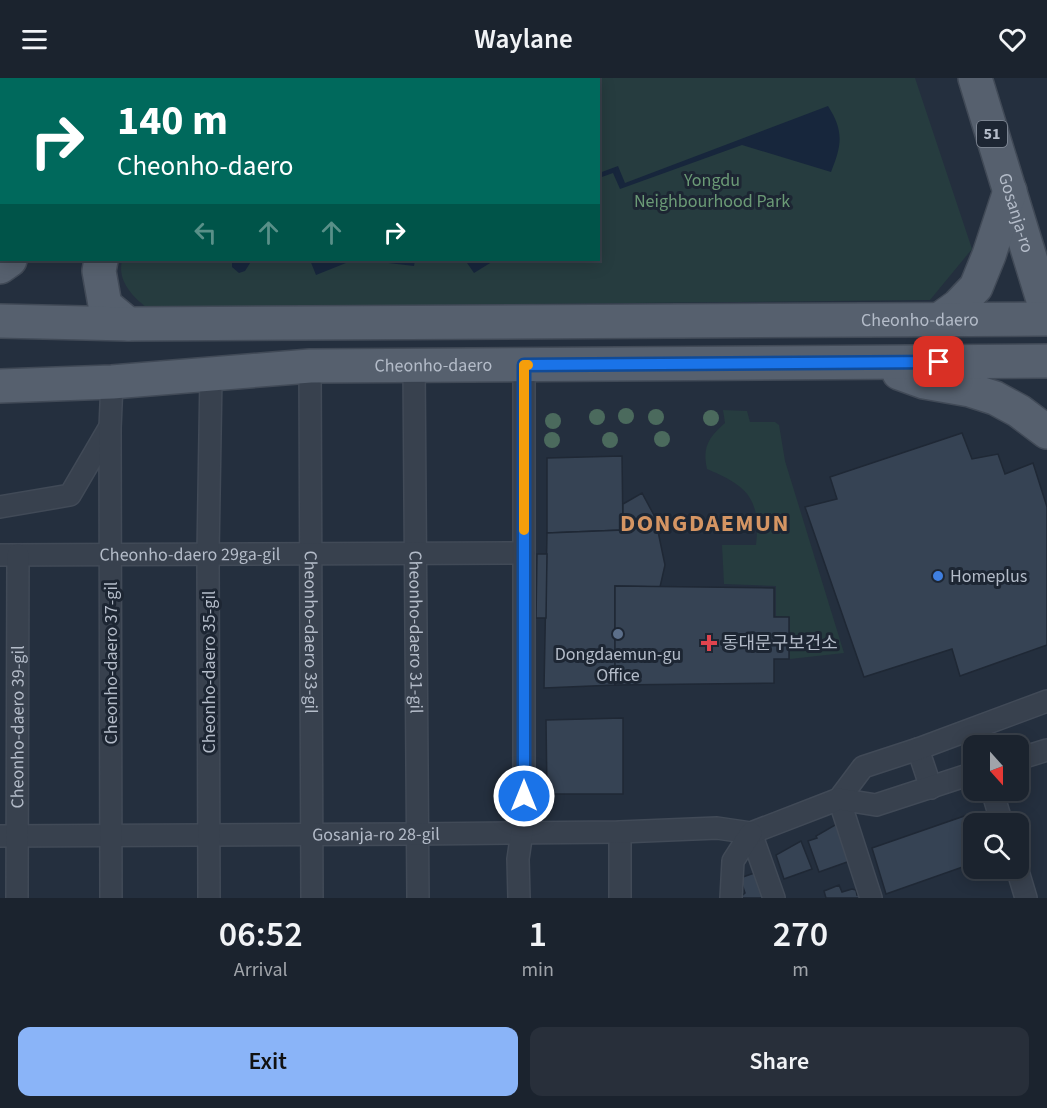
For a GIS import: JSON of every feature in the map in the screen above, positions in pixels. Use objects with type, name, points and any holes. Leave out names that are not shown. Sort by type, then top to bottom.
[{"type":"main road","name":"Gosanja-ro","points":[[975,78],[1047,313]]},
{"type":"main road","points":[[940,319],[958,306],[976,287],[1010,191]]},
{"type":"main road","points":[[101,261],[99,271],[105,305],[128,324]]},
{"type":"main road","name":"Cheonho-daero","points":[[0,321],[128,324],[1047,319]]},
{"type":"main road","name":"Cheonho-daero","points":[[0,386],[112,382],[310,366],[1047,361]]},
{"type":"main road","points":[[869,362],[924,382],[970,390],[995,398],[1019,411],[1047,432]]},
{"type":"street","points":[[519,898],[518,859],[524,818],[524,365]]},
{"type":"street","name":"Cheonho-daero 33-gil","points":[[310,366],[312,898]]},
{"type":"street","name":"Cheonho-daero 31-gil","points":[[414,366],[418,898]]},
{"type":"street","name":"Cheonho-daero 35-gil","points":[[209,898],[208,554],[211,375]]},
{"type":"street","name":"Cheonho-daero 37-gil","points":[[111,898],[110,428],[112,382]]},
{"type":"street","name":"Cheonho-daero 37-gil","points":[[0,507],[70,495],[110,428]]},
{"type":"street","name":"Cheonho-daero 29ga-gil","points":[[9,555],[524,553]]},
{"type":"street","name":"Cheonho-daero 39-gil","points":[[9,555],[8,836],[17,898]]},
{"type":"street","points":[[839,799],[863,767],[1047,701]]},
{"type":"street","points":[[918,749],[931,788]]},
{"type":"street","points":[[1029,756],[1047,750]]},
{"type":"street","points":[[839,799],[876,805],[963,777]]},
{"type":"street","points":[[839,799],[871,898]]},
{"type":"street","name":"Gosanja-ro 28-gil","points":[[8,836],[418,834],[717,828],[751,833],[839,799]]},
{"type":"street","points":[[620,831],[620,898]]},
{"type":"street","points":[[731,898],[732,861],[751,833]]},
{"type":"street","points":[[751,833],[774,898]]},
{"type":"street","points":[[1020,879],[1026,898]]},
{"type":"green space","name":"Yongdu Neighbourhood Park","points":[[600,78],[915,78],[972,249],[930,300],[147,308],[127,287],[121,268],[122,261],[600,261]]},
{"type":"green space","points":[[723,410],[747,411],[750,422],[775,422],[779,425],[785,461],[844,653],[790,659],[790,617],[776,616],[776,586],[724,584],[722,545],[756,545],[757,529],[754,505],[749,496],[733,482],[707,469],[706,448],[711,438],[725,423]]},
{"type":"water","points":[[828,106],[837,123],[840,138],[831,172],[742,145],[620,189],[613,173],[600,178],[600,173],[618,166],[625,183]]},
{"type":"water","points":[[251,261],[245,271],[239,273],[232,267],[232,262]]},
{"type":"water","points":[[310,261],[345,261],[346,263],[316,275]]},
{"type":"water","points":[[380,261],[415,261],[414,266]]},
{"type":"water","points":[[466,261],[493,261],[474,273]]},
{"type":"building","name":"Homeplus","points":[[962,433],[972,459],[998,454],[1005,474],[1033,463],[1047,507],[1047,645],[960,676],[952,649],[864,677],[805,507],[837,499],[830,477]]},
{"type":"building","points":[[622,456],[623,530],[547,533],[547,458]]},
{"type":"building","points":[[642,493],[655,517],[665,565],[660,587],[615,586],[615,685],[544,688],[547,533],[623,530],[623,504]]},
{"type":"building","points":[[537,554],[547,554],[546,618],[536,618]]},
{"type":"building","points":[[615,586],[774,588],[774,617],[789,617],[789,659],[774,659],[774,683],[615,685]]},
{"type":"building","points":[[623,718],[623,794],[547,794],[546,720]]},
{"type":"building","points":[[963,816],[963,867],[886,894],[872,848]]},
{"type":"building","points":[[835,825],[838,826],[850,861],[819,872],[808,841],[817,838],[816,836]]},
{"type":"building","points":[[801,841],[812,869],[784,879],[776,855]]},
{"type":"building","points":[[760,871],[770,898],[739,898],[745,893],[740,878]]},
{"type":"building","points":[[839,885],[842,892],[856,890],[857,895],[861,894],[863,898],[826,898],[824,891]]},
{"type":"slow traffic","points":[[524,530],[524,365],[528,365]]},
{"type":"place","name":"Homeplus","points":[[938,576]]},
{"type":"place","name":"Dongdaemun-gu Office","points":[[618,634]]},
{"type":"place","name":"동대문구보건소","points":[[709,643]]},
{"type":"district","name":"DONGDAEMUN","points":[[705,523]]},
{"type":"route","points":[[524,796],[524,365],[939,362]]}]
